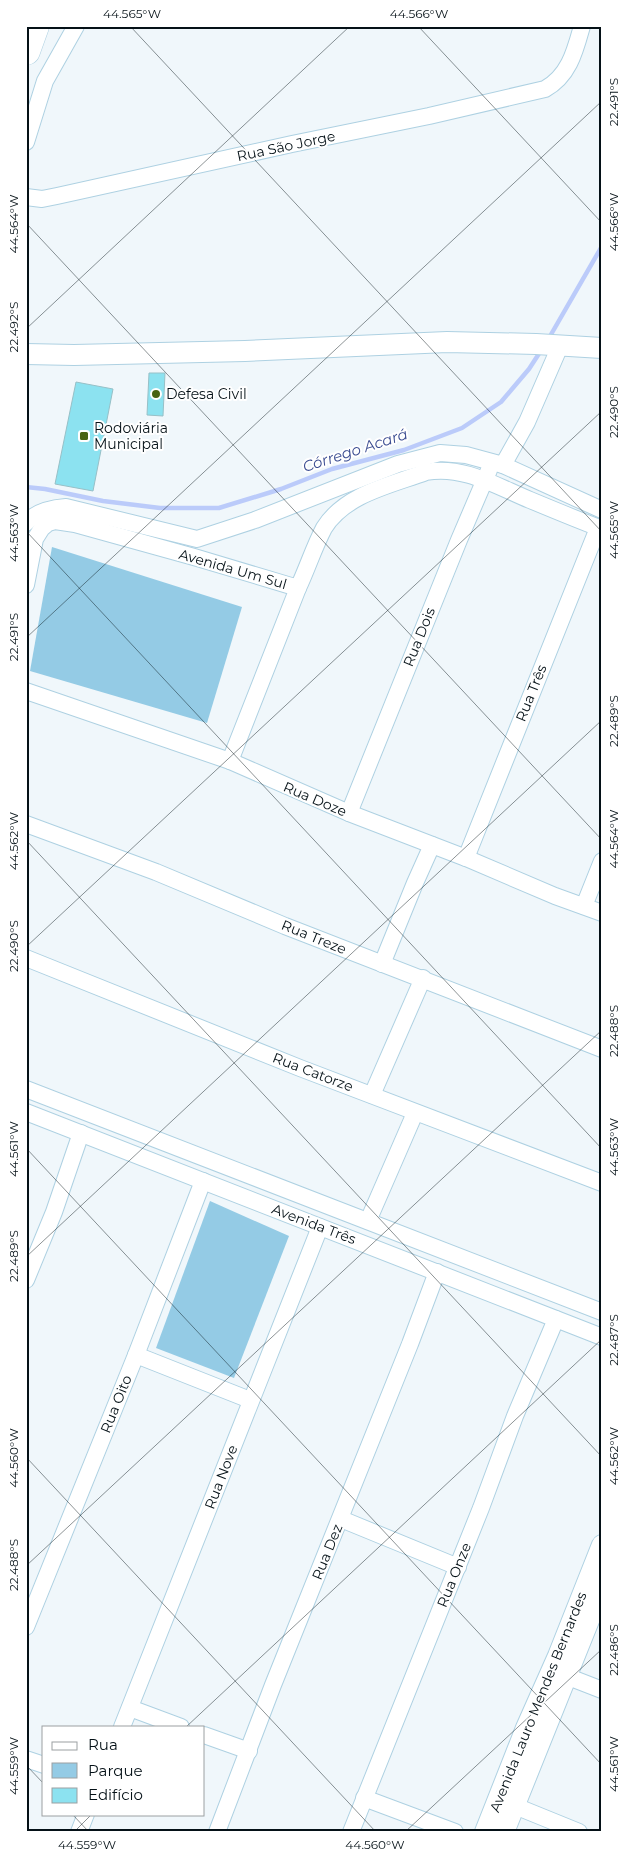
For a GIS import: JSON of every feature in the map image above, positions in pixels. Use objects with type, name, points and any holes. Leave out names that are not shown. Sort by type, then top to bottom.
[{"type":"highway","points":[[26,51],[36,26]]},
{"type":"street","points":[[26,142],[45,81],[76,26]]},
{"type":"street","name":"Rua São Jorge","points":[[26,197],[42,199],[57,196],[438,114],[545,89],[557,81],[567,69],[582,26]]},
{"type":"street","points":[[26,354],[74,355],[327,348],[447,342],[602,348]]},
{"type":"street","name":"Rua Dois","points":[[348,813],[458,540],[486,480],[527,422],[547,345]]},
{"type":"street","name":"Avenida Um Sul","points":[[26,523],[38,514],[66,507],[197,540],[255,520],[398,464],[440,453],[466,455],[498,464],[602,510]]},
{"type":"street","points":[[398,464],[404,481]]},
{"type":"street","name":"Avenida Um Sul","points":[[26,585],[35,538],[42,528],[48,523],[55,521],[75,524],[298,588],[324,529],[337,513],[350,502],[426,472],[446,470],[463,472],[486,480],[600,528]]},
{"type":"street","points":[[529,499],[537,480]]},
{"type":"street","name":"Rua Três","points":[[466,858],[600,528]]},
{"type":"street","points":[[194,557],[197,540]]},
{"type":"street","points":[[230,761],[298,588]]},
{"type":"street","name":"Rua Doze","points":[[26,691],[230,761],[348,813],[466,858],[602,914]]},
{"type":"street","name":"Rua Treze","points":[[26,824],[156,872],[285,926],[602,1049]]},
{"type":"street","points":[[382,964],[432,845]]},
{"type":"street","points":[[584,906],[602,861]]},
{"type":"street","name":"Rua Catorze","points":[[26,958],[415,1113],[602,1184]]},
{"type":"street","points":[[372,1095],[423,978]]},
{"type":"street","points":[[30,1113],[33,1092]]},
{"type":"street","name":"Avenida Três","points":[[33,1092],[602,1312]]},
{"type":"street","name":"Avenida Três","points":[[30,1113],[602,1337]]},
{"type":"street","points":[[368,1221],[415,1113]]},
{"type":"street","points":[[26,1280],[32,1246],[54,1212],[81,1133]]},
{"type":"street","points":[[151,1161],[159,1141]]},
{"type":"street","points":[[248,1198],[253,1177]]},
{"type":"street","name":"Rua Oito","points":[[26,1627],[136,1356],[203,1181]]},
{"type":"street","name":"Rua Nove","points":[[122,1726],[320,1227]]},
{"type":"street","points":[[396,1256],[404,1235]]},
{"type":"street","name":"Rua Dez","points":[[217,1832],[437,1272]]},
{"type":"street","points":[[505,1299],[513,1277]]},
{"type":"street","name":"Rua Onze","points":[[351,1832],[458,1567],[515,1416],[556,1319]]},
{"type":"street","points":[[136,1356],[250,1400]]},
{"type":"street","points":[[341,1519],[458,1567]]},
{"type":"street","name":"Avenida Lauro Mendes Bernardes","points":[[485,1832],[534,1732],[566,1676],[592,1597],[602,1545]]},
{"type":"street","name":"Avenida Lauro Mendes Bernardes","points":[[504,1832],[515,1806],[534,1732],[558,1656],[592,1597]]},
{"type":"street","points":[[566,1676],[602,1690]]},
{"type":"street","points":[[130,1708],[179,1726]]},
{"type":"street","points":[[205,1735],[249,1751]]},
{"type":"street","points":[[26,1759],[42,1764]]},
{"type":"street","points":[[364,1798],[455,1832]]},
{"type":"street","points":[[515,1806],[579,1832]]},
{"type":"street","points":[[79,1832],[85,1816]]},
{"type":"green space","points":[[52,547],[242,607],[207,723],[30,671]]},
{"type":"green space","points":[[210,1201],[289,1236],[234,1378],[156,1348]]},
{"type":"building","name":"Defesa Civil","points":[[149,373],[165,373],[163,416],[147,415]]},
{"type":"building","name":"Rodoviária Municipal","points":[[76,382],[113,389],[93,491],[55,484]]},
{"type":"waterway","name":"Córrego Acará","points":[[549,338],[602,246]]},
{"type":"waterway","name":"Córrego Acará","points":[[26,487],[103,501],[160,508],[219,508],[281,489],[332,469],[404,450],[462,428],[501,402],[529,369],[542,349]]},
{"type":"place","name":"Defesa Civil","points":[[156,394]]},
{"type":"place","name":"Rodoviária Municipal","points":[[84,436]]}]
